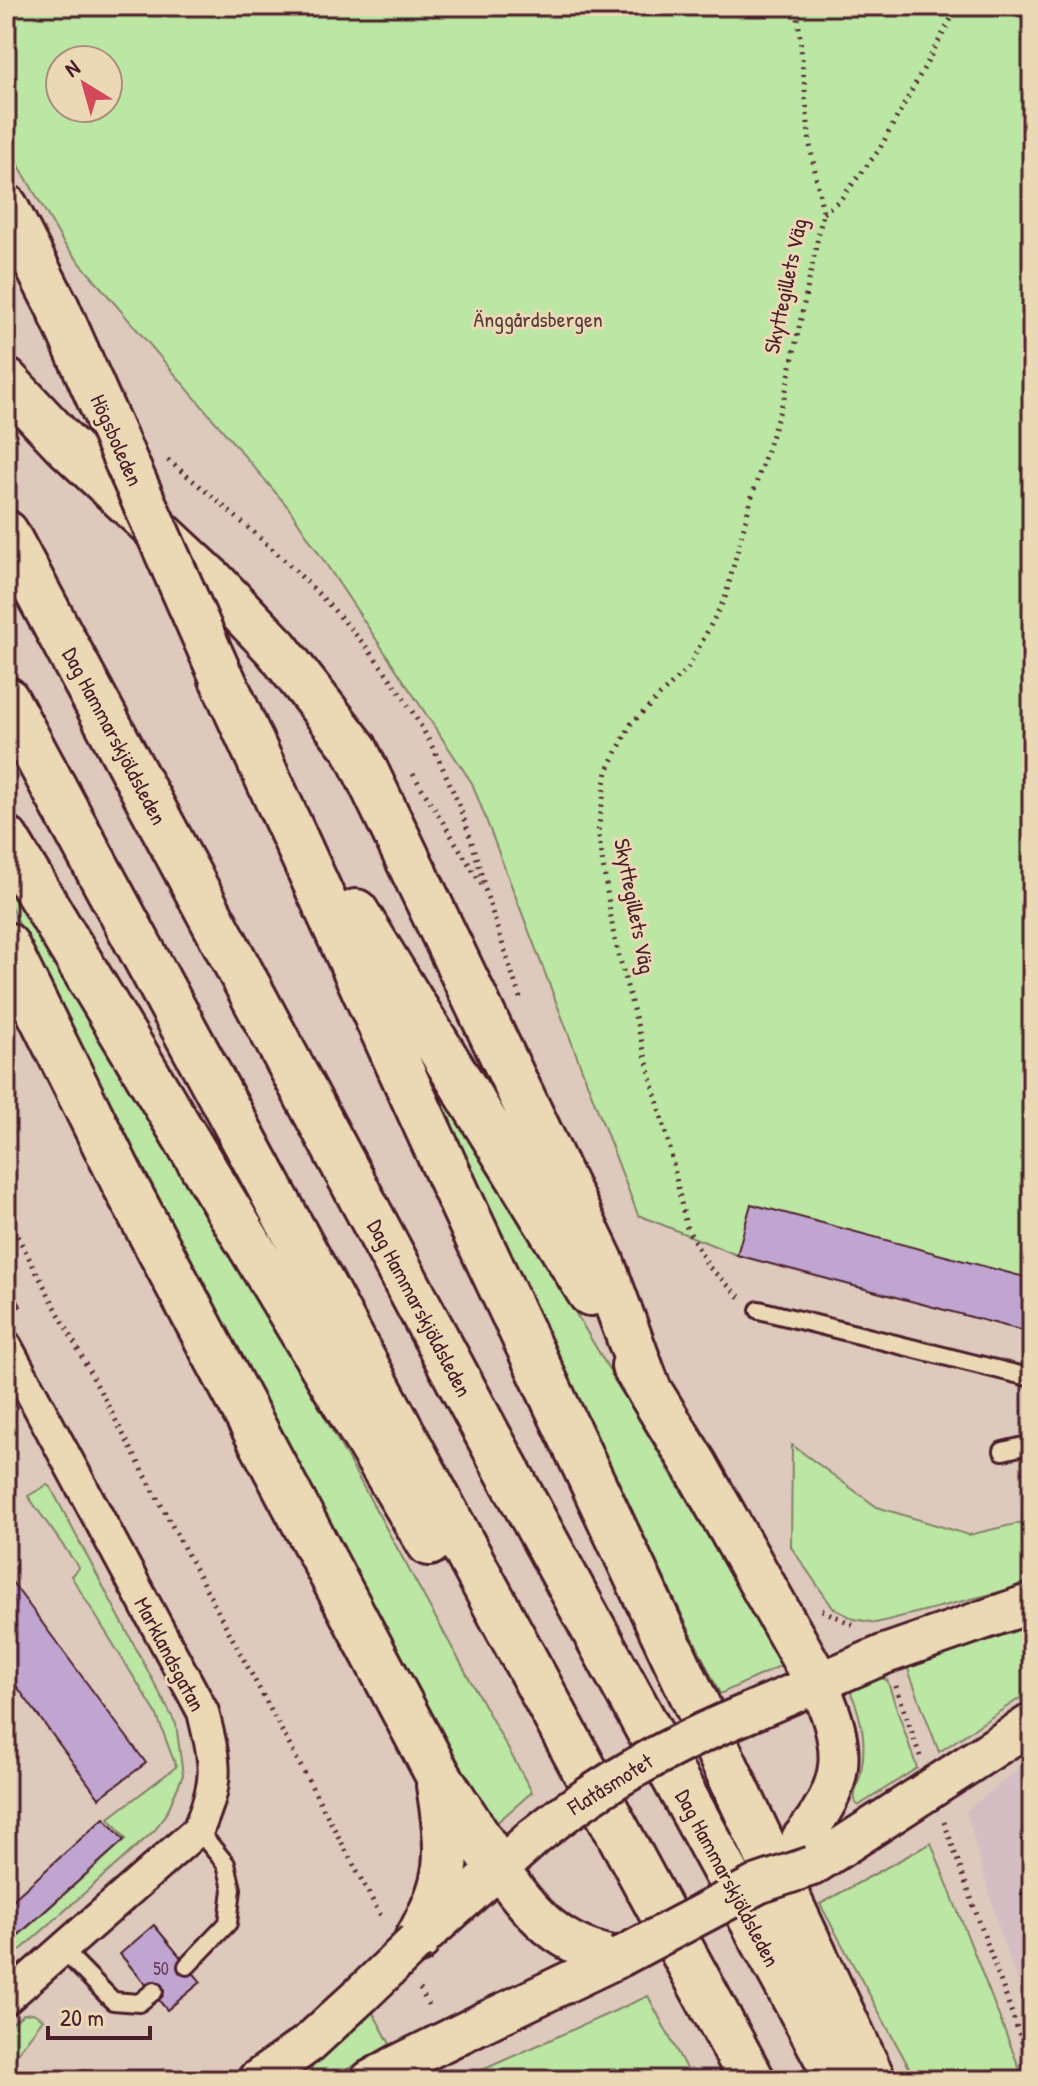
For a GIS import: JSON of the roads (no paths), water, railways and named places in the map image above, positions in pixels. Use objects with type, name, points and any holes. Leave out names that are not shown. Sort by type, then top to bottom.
[{"type":"main road","name":"Högsboleden","points":[[6,206],[58,308],[221,676]]},
{"type":"main road","points":[[6,381],[66,445],[244,614],[276,648],[355,749],[601,1261],[649,1391]]},
{"type":"main road","name":"Dag Hammarskjöldsleden","points":[[6,533],[489,1437],[839,2080]]},
{"type":"main road","points":[[221,676],[475,1231],[873,2080]]},
{"type":"main road","points":[[6,699],[752,2080]]},
{"type":"main road","points":[[257,749],[649,1391],[819,1685]]},
{"type":"main road","points":[[6,839],[535,1719],[646,1886]]},
{"type":"main road","points":[[6,945],[124,1183],[438,1775],[497,1866]]},
{"type":"main road","points":[[6,995],[124,1183]]},
{"type":"main road","points":[[417,1926],[446,1875],[447,1841],[438,1775]]},
{"type":"street","name":"Marklandsgatan","points":[[6,1346],[203,1712],[215,1762],[214,1791],[198,1830],[6,1999]]},
{"type":"street","name":"Flatåsmotet","points":[[257,2080],[309,2043],[362,1994],[417,1926],[574,1804],[631,1768],[693,1735],[819,1685],[885,1654],[1032,1603]]},
{"type":"street","points":[[806,1853],[839,1771],[837,1726],[819,1685]]},
{"type":"street","points":[[382,2073],[758,1884],[806,1853],[1032,1723]]},
{"type":"street","points":[[497,1866],[542,1924],[571,1945],[608,1958]]},
{"type":"lane","points":[[759,1310],[1032,1378]]},
{"type":"lane","points":[[1003,1451],[1032,1444]]},
{"type":"lane","points":[[187,1966],[228,1923],[232,1889],[226,1864],[198,1830]]},
{"type":"lane","points":[[61,1948],[113,2001],[139,2003],[154,1991]]},
{"type":"park label","name":"Änggårdsbergen","points":[[538,319]]}]
